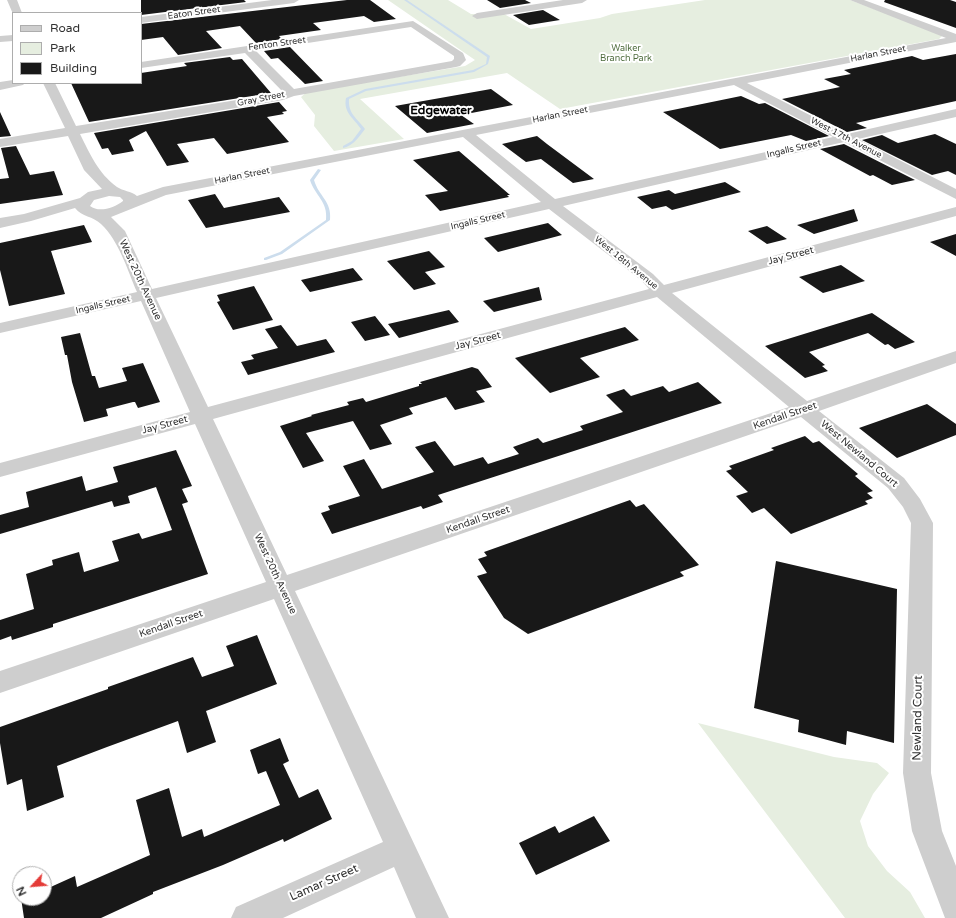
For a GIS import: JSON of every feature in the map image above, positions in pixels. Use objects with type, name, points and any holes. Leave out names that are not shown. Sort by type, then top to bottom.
[{"type":"street","points":[[0,2],[11,0],[17,12]]},
{"type":"street","name":"Eaton Street","points":[[142,20],[294,0]]},
{"type":"street","points":[[477,16],[578,0]]},
{"type":"street","points":[[855,0],[956,38]]},
{"type":"street","name":"Fenton Street","points":[[142,65],[413,24]]},
{"type":"street","name":"Gray Street","points":[[0,143],[283,96],[291,92],[456,64],[460,60],[459,55],[413,24]]},
{"type":"street","points":[[0,39],[12,38]]},
{"type":"street","name":"Harlan Street","points":[[90,205],[122,206],[163,191],[956,38]]},
{"type":"street","points":[[248,48],[291,92]]},
{"type":"street","name":"West 17th Avenue","points":[[735,81],[956,196]]},
{"type":"street","points":[[0,86],[13,84]]},
{"type":"street","name":"West 20th Avenue","points":[[49,84],[71,131],[92,170],[100,177],[122,206],[146,295],[433,918]]},
{"type":"street","name":"Ingalls Street","points":[[0,328],[843,137],[956,113]]},
{"type":"street","name":"West 18th Avenue","points":[[466,133],[552,204],[647,277],[670,301],[804,409]]},
{"type":"street","name":"West 20th Avenue","points":[[92,170],[94,190],[90,205],[101,215],[122,206]]},
{"type":"street","points":[[0,223],[90,205]]},
{"type":"street","name":"Jay Street","points":[[0,470],[956,211]]},
{"type":"street","name":"Kendall Street","points":[[0,682],[281,588],[956,357]]},
{"type":"street","name":"West Newland Court","points":[[804,409],[896,483],[912,504],[922,523]]},
{"type":"street","name":"Newland Court","points":[[922,523],[917,773],[927,830],[956,907]]},
{"type":"street","name":"Lamar Street","points":[[247,918],[401,849]]},
{"type":"green space","name":"Walker Branch Park","points":[[388,0],[448,0],[471,14],[504,14],[531,29],[600,18],[612,14],[705,0],[850,0],[943,35],[939,39],[560,109],[507,73],[360,99],[404,139],[334,151],[314,126],[315,115],[301,97],[307,92],[465,66],[475,60]]},
{"type":"green space","points":[[698,723],[834,757],[877,763],[889,773],[873,794],[860,821],[868,846],[887,871],[910,892],[925,918],[845,918]]},
{"type":"building","points":[[141,0],[244,0],[246,2],[142,15]]},
{"type":"building","points":[[347,0],[370,0],[396,19],[374,22],[364,16],[313,23],[321,30],[279,36],[282,39],[256,43],[240,26],[206,31],[222,48],[178,55],[163,37],[142,40],[142,24]]},
{"type":"building","points":[[487,0],[525,0],[531,3],[500,8]]},
{"type":"building","points":[[885,0],[950,0],[956,2],[956,28],[884,2]]},
{"type":"building","points":[[543,10],[560,20],[529,25],[513,15]]},
{"type":"building","points":[[290,47],[323,81],[305,84],[278,58],[271,59],[264,51]]},
{"type":"building","points":[[956,54],[956,101],[856,123],[867,128],[847,132],[782,99],[840,87],[824,79],[851,74],[844,70],[912,56],[923,60]]},
{"type":"building","points":[[230,57],[233,60],[242,59],[271,93],[89,122],[71,84],[142,84],[142,73],[187,66],[184,63]]},
{"type":"building","points":[[491,89],[513,105],[461,115],[474,124],[427,133],[395,106]]},
{"type":"building","points":[[741,96],[759,104],[765,103],[829,136],[806,141],[791,135],[720,149],[663,112]]},
{"type":"building","points":[[279,102],[287,111],[282,112],[284,114],[267,117],[289,142],[227,154],[214,138],[177,144],[189,162],[167,166],[146,131],[129,140],[134,151],[112,155],[108,148],[102,149],[94,133]]},
{"type":"building","points":[[0,112],[11,136],[0,137]]},
{"type":"building","points":[[935,134],[956,144],[956,175],[948,171],[932,175],[862,140],[882,135],[898,143]]},
{"type":"building","points":[[537,136],[594,179],[573,183],[541,159],[526,162],[502,144]]},
{"type":"building","points":[[844,144],[915,180],[892,185],[873,175],[870,176],[820,149]]},
{"type":"building","points":[[16,146],[30,175],[54,171],[63,195],[0,204],[0,179],[9,178],[1,148]]},
{"type":"building","points":[[459,151],[510,195],[507,195],[509,197],[440,211],[425,195],[448,191],[413,160]]},
{"type":"building","points":[[725,182],[741,192],[672,210],[666,206],[652,209],[637,197],[669,190],[675,194]]},
{"type":"building","points":[[215,194],[224,208],[279,197],[290,212],[206,228],[188,200]]},
{"type":"building","points":[[854,209],[858,221],[814,234],[797,225]]},
{"type":"building","points":[[548,223],[562,235],[498,252],[484,238]]},
{"type":"building","points":[[84,225],[92,242],[51,251],[65,294],[9,306],[0,270],[0,243]]},
{"type":"building","points":[[767,226],[787,239],[767,244],[748,231]]},
{"type":"building","points":[[956,234],[956,256],[930,242]]},
{"type":"building","points":[[429,251],[445,267],[425,272],[436,284],[414,290],[387,261]]},
{"type":"building","points":[[841,265],[865,281],[823,293],[799,277]]},
{"type":"building","points":[[353,268],[363,280],[310,292],[301,280]]},
{"type":"building","points":[[254,286],[273,320],[233,330],[217,302],[220,301],[217,295]]},
{"type":"building","points":[[539,287],[542,300],[494,312],[483,301]]},
{"type":"building","points":[[449,310],[459,322],[399,338],[388,324]]},
{"type":"building","points":[[872,313],[915,342],[895,349],[888,344],[885,345],[868,333],[809,352],[825,365],[822,366],[828,371],[805,378],[765,346]]},
{"type":"building","points":[[375,316],[390,335],[365,341],[351,322]]},
{"type":"building","points":[[281,325],[297,346],[326,339],[335,352],[248,375],[241,362],[254,359],[251,355],[278,348],[265,329]]},
{"type":"building","points":[[625,327],[639,340],[580,358],[600,377],[550,393],[515,358]]},
{"type":"building","points":[[80,333],[92,376],[95,376],[99,388],[127,381],[122,368],[143,363],[160,402],[138,408],[135,402],[133,402],[106,409],[108,416],[84,422],[61,337]]},
{"type":"building","points":[[472,367],[478,369],[492,387],[476,391],[485,402],[455,410],[446,397],[409,408],[413,414],[380,425],[392,444],[370,450],[353,421],[306,433],[324,461],[303,468],[280,426],[312,416],[311,415],[349,405],[347,402],[363,398],[366,402],[419,386],[419,384],[422,384],[420,382]]},
{"type":"building","points":[[698,382],[722,403],[438,495],[443,502],[423,509],[421,506],[332,534],[321,513],[330,510],[328,506],[360,496],[343,466],[364,459],[382,489],[434,472],[415,447],[435,441],[454,466],[483,457],[488,464],[519,454],[513,447],[538,438],[543,443],[583,430],[580,426],[623,412],[606,395],[624,389],[631,396],[663,386],[669,392]]},
{"type":"building","points":[[927,404],[956,424],[956,435],[897,458],[859,428]]},
{"type":"building","points":[[805,436],[813,443],[819,441],[858,474],[855,476],[873,491],[867,493],[873,498],[865,501],[868,504],[791,534],[764,508],[752,513],[736,496],[748,492],[726,471],[732,469],[729,466],[774,450],[771,448]]},
{"type":"building","points":[[176,450],[192,486],[182,489],[188,502],[182,504],[208,574],[53,624],[53,627],[12,640],[11,636],[0,640],[0,620],[34,609],[26,574],[53,565],[52,560],[79,552],[84,572],[119,561],[112,541],[139,533],[142,539],[172,530],[156,487],[128,496],[130,503],[114,507],[112,501],[0,534],[0,515],[29,507],[26,492],[82,476],[86,491],[118,482],[113,467]]},
{"type":"building","points":[[630,500],[636,507],[644,504],[699,565],[680,572],[684,576],[528,634],[504,618],[477,576],[487,573],[478,559],[487,556],[484,552]]},
{"type":"building","points":[[776,561],[897,589],[894,743],[847,731],[846,745],[798,732],[799,720],[754,708]]},
{"type":"building","points":[[257,635],[277,684],[206,711],[216,742],[187,753],[178,721],[57,766],[64,797],[27,811],[22,779],[7,785],[0,743],[0,727],[193,657],[202,677],[234,666],[226,646]]},
{"type":"building","points":[[280,738],[289,761],[283,764],[299,798],[318,789],[332,819],[284,842],[283,839],[223,865],[153,892],[153,894],[101,918],[24,918],[22,906],[52,906],[52,886],[75,876],[77,887],[150,855],[136,800],[169,788],[182,837],[202,829],[204,837],[280,805],[266,771],[258,774],[250,750]]},
{"type":"building","points":[[594,816],[610,841],[536,875],[519,843],[555,826],[559,833]]},
{"type":"waterway","points":[[344,147],[353,142],[363,129],[349,113],[347,99],[365,90],[474,71],[487,64],[489,57],[405,0]]},
{"type":"waterway","points":[[265,259],[281,253],[328,220],[328,208],[316,191],[312,180],[319,170]]},
{"type":"district","name":"Edgewater","points":[[441,111]]}]
